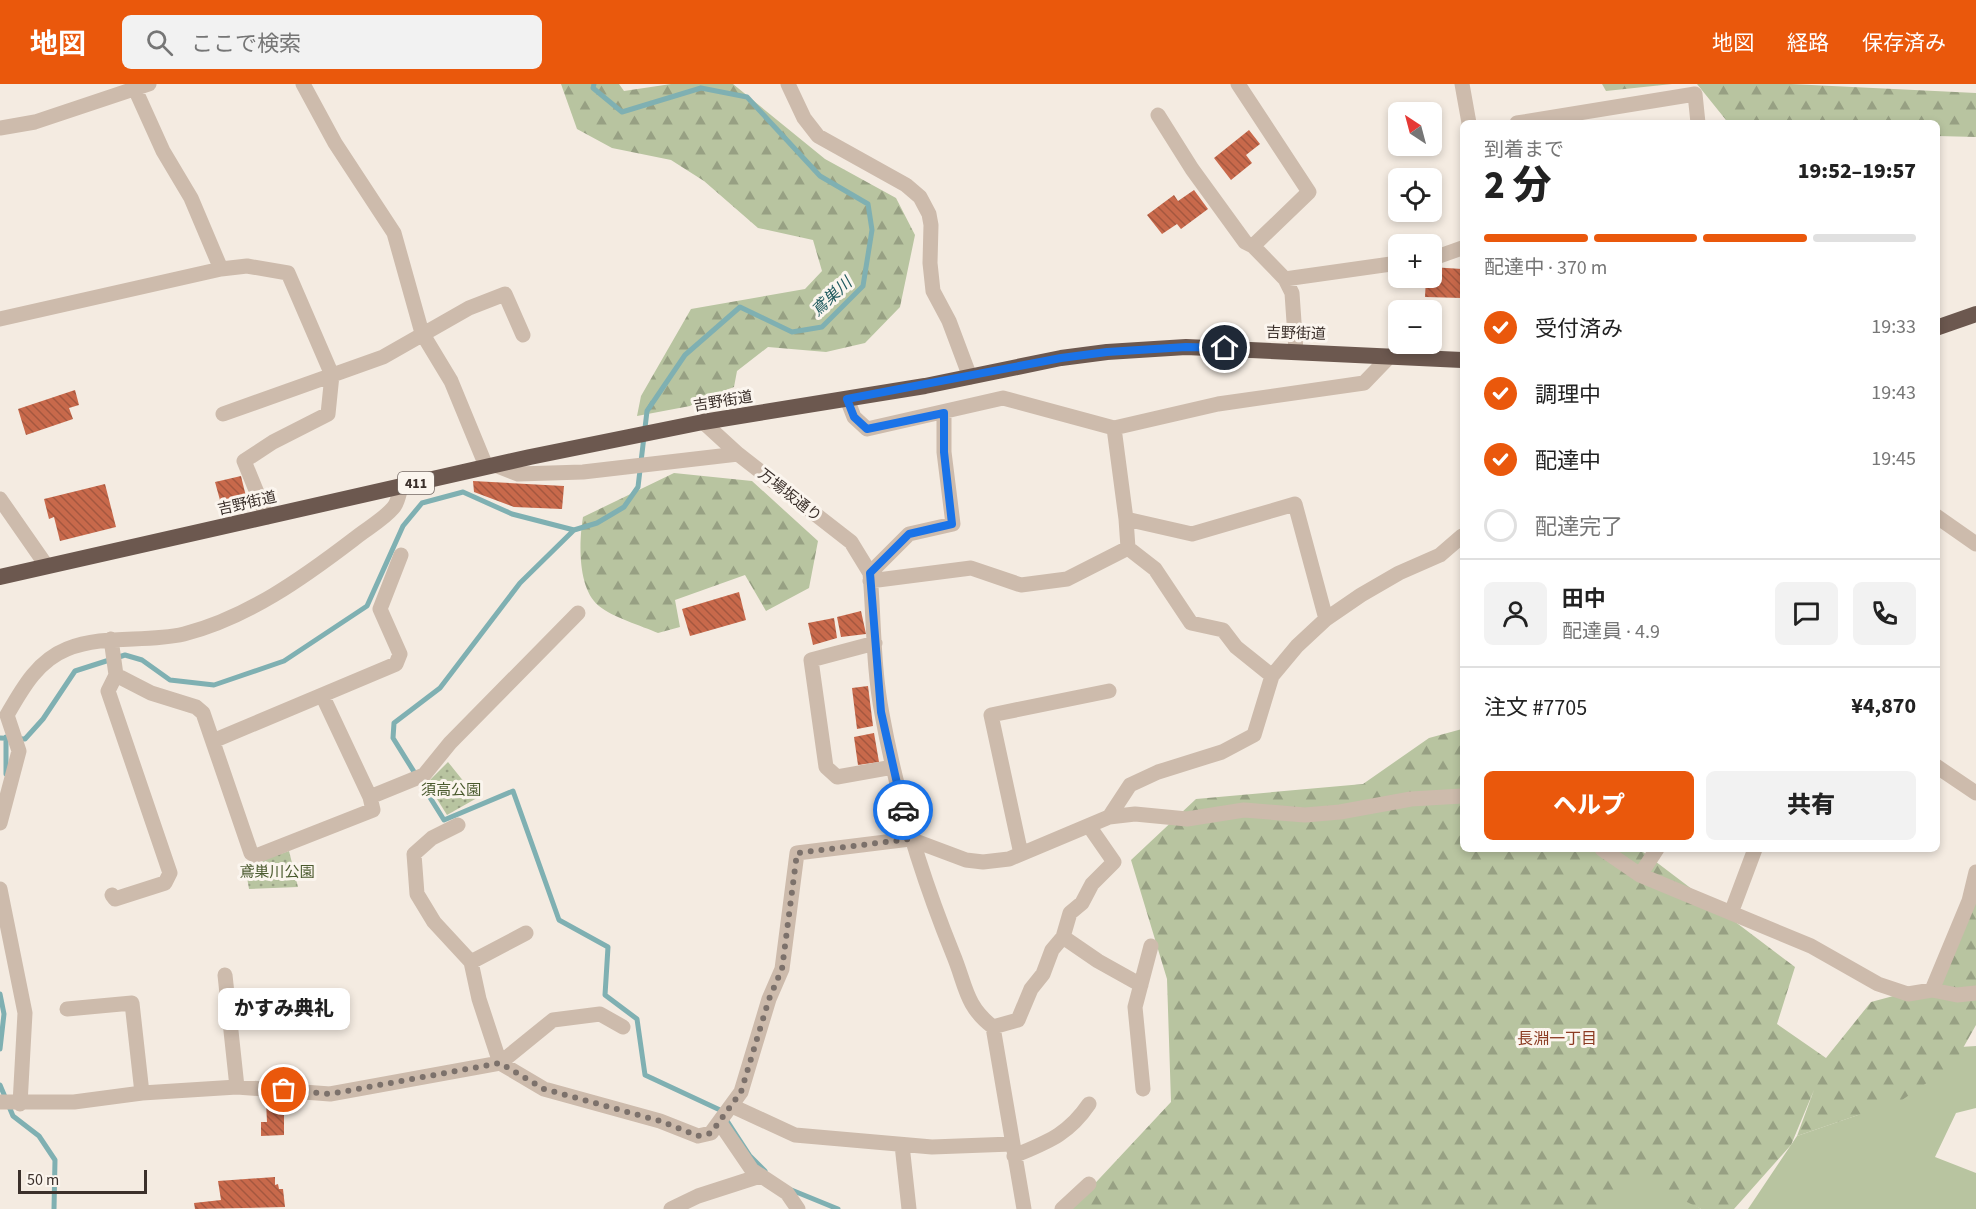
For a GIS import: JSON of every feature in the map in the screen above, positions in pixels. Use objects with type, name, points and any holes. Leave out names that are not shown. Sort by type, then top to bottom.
[{"type":"highway","points":[[1940,327],[1976,314]]},
{"type":"highway","name":"吉野街道","points":[[0,577],[490,466],[703,422],[847,399],[1061,358],[1107,352],[1186,347],[1460,360]]},
{"type":"street","points":[[303,84],[335,143],[394,234],[422,333],[451,381],[490,466],[518,474],[652,464],[738,454]]},
{"type":"street","points":[[788,84],[804,118],[818,136],[898,181],[920,197],[929,213],[932,225],[930,263],[933,291],[949,321],[970,377]]},
{"type":"street","points":[[1238,84],[1309,192],[1253,246]]},
{"type":"street","points":[[1462,84],[1468,120]]},
{"type":"street","points":[[0,128],[36,122],[142,87],[163,151],[191,198],[221,269]]},
{"type":"street","points":[[1535,120],[1695,94],[1698,120]]},
{"type":"street","points":[[1158,115],[1192,169],[1245,242],[1253,246],[1285,279],[1292,293],[1296,351]]},
{"type":"street","points":[[1442,255],[1460,249]]},
{"type":"street","points":[[1285,279],[1388,264]]},
{"type":"street","points":[[0,319],[221,269],[247,266],[288,273],[332,375],[328,414],[273,442],[244,461],[267,517]]},
{"type":"street","points":[[223,414],[383,357],[469,308],[505,294],[523,335]]},
{"type":"street","points":[[847,399],[854,417],[867,429],[1004,398],[1114,428],[1218,404],[1364,383],[1390,356]]},
{"type":"street","points":[[944,413],[944,452],[952,524],[909,534],[870,577],[881,712],[910,839],[964,980],[971,1006],[993,1027],[1024,1209]]},
{"type":"street","name":"万場坂通り","points":[[703,422],[738,454],[851,542],[870,577]]},
{"type":"street","points":[[1114,428],[1128,548],[1155,569],[1191,623],[1223,630],[1236,646],[1272,676]]},
{"type":"street","points":[[0,823],[17,767],[18,747],[6,719],[25,684],[37,669],[65,650],[93,641],[112,643],[182,634],[221,622],[311,572],[395,507],[401,487]]},
{"type":"street","points":[[0,499],[46,565]]},
{"type":"street","points":[[1126,519],[1192,534],[1295,504],[1326,619]]},
{"type":"street","points":[[1940,519],[1976,544]]},
{"type":"street","points":[[1109,817],[1130,785],[1158,772],[1222,752],[1254,735],[1272,676],[1297,646],[1326,619],[1399,573],[1440,555],[1460,538]]},
{"type":"street","points":[[870,577],[971,568],[1021,585],[1067,579],[1128,548]]},
{"type":"street","points":[[213,741],[323,697],[396,664],[400,654],[380,609],[401,555]]},
{"type":"street","points":[[370,797],[418,778],[578,613]]},
{"type":"street","points":[[112,643],[116,672],[108,691],[170,873],[165,883],[115,899],[112,895]]},
{"type":"street","points":[[875,643],[811,660],[826,766],[837,777],[893,767]]},
{"type":"street","points":[[116,672],[157,696],[196,707],[203,713],[251,853],[256,856],[373,810],[370,797],[323,697]]},
{"type":"street","points":[[1021,854],[991,715],[1109,691]]},
{"type":"street","points":[[1940,769],[1976,793]]},
{"type":"street","points":[[458,825],[432,838],[414,854],[417,894],[434,922],[471,962],[478,999],[500,1063],[544,1089],[660,1121],[698,1136],[711,1133],[741,1092],[769,999],[782,969],[797,853],[910,839],[975,861],[1009,859],[1109,817],[1135,814],[1187,819],[1244,810],[1305,815],[1340,812],[1411,799],[1460,796]]},
{"type":"street","points":[[993,1027],[1017,1020],[1031,989],[1043,974],[1052,950],[1063,937],[1070,913],[1082,903],[1092,884],[1114,862],[1089,826]]},
{"type":"street","points":[[1606,852],[1640,875],[1811,946],[1878,984],[1908,994],[1932,990],[1957,995],[1976,993]]},
{"type":"street","points":[[1640,875],[1655,852]]},
{"type":"street","points":[[1731,913],[1754,852]]},
{"type":"street","points":[[1932,990],[1968,901],[1976,872]]},
{"type":"street","points":[[0,889],[25,1013],[20,1104]]},
{"type":"street","points":[[471,962],[526,933]]},
{"type":"street","points":[[1063,937],[1098,961],[1141,985]]},
{"type":"street","points":[[1143,1089],[1135,1006],[1151,946]]},
{"type":"street","points":[[225,975],[237,1087]]},
{"type":"street","points":[[67,1009],[132,1003],[142,1093]]},
{"type":"street","points":[[0,1102],[20,1104],[74,1102],[142,1093],[237,1087],[330,1094],[500,1063],[553,1020],[600,1014],[622,1027]]},
{"type":"street","points":[[732,1106],[795,1135],[902,1145],[1013,1150],[1059,1136],[1078,1120],[1089,1104]]},
{"type":"street","points":[[720,1123],[752,1170],[787,1193],[798,1209]]},
{"type":"street","points":[[902,1145],[909,1209]]},
{"type":"street","points":[[671,1209],[698,1196],[760,1176]]},
{"type":"street","points":[[1062,1209],[1089,1184]]},
{"type":"green space","points":[[561,84],[619,84],[624,91],[671,84],[733,84],[825,159],[896,198],[915,235],[900,307],[865,343],[826,352],[768,347],[737,371],[734,387],[701,399],[690,406],[637,416],[641,396],[691,309],[805,289],[822,271],[813,240],[758,228],[704,181],[671,160],[612,148],[577,129]]},
{"type":"green space","points":[[1602,84],[1672,84],[1606,91]]},
{"type":"green space","points":[[1697,84],[1791,84],[1976,93],[1976,137],[1940,136],[1940,120],[1726,120]]},
{"type":"green space","points":[[674,473],[752,481],[818,541],[809,588],[766,611],[745,575],[675,600],[680,627],[658,633],[619,618],[599,606],[592,598],[583,576],[581,538],[583,517]]},
{"type":"green space","points":[[1460,730],[1460,852],[1643,852],[1795,967],[1777,1024],[1826,1058],[1871,1002],[1938,984],[1976,900],[1976,1025],[1954,1064],[1902,1100],[1797,1136],[1814,1090],[1791,1145],[1734,1209],[1701,1209],[1637,1177],[1608,1209],[1071,1209],[1171,1102],[1167,979],[1131,860],[1196,799],[1363,784],[1429,738]]},
{"type":"green space","name":"須高公園","points":[[448,762],[477,798],[447,815],[427,783]]},
{"type":"green space","name":"鳶巣川公園","points":[[289,851],[298,887],[249,889],[245,866]]},
{"type":"green space","points":[[1976,1046],[1976,1108],[1956,1113],[1935,1157],[1976,1173],[1976,1209],[1748,1209],[1797,1136],[1858,1115],[1960,1047]]},
{"type":"green space","points":[[1628,1163],[1701,1209],[1600,1209]]},
{"type":"building","points":[[1249,130],[1260,144],[1246,155],[1252,163],[1231,180],[1214,158]]},
{"type":"building","points":[[1194,190],[1208,209],[1181,229],[1177,224],[1162,234],[1147,215],[1174,195],[1178,201]]},
{"type":"building","points":[[1442,268],[1460,269],[1460,298],[1425,297],[1425,288],[1442,288]]},
{"type":"building","points":[[75,390],[79,405],[69,408],[73,419],[26,435],[18,409]]},
{"type":"building","points":[[241,476],[248,505],[223,511],[215,482]]},
{"type":"building","points":[[473,481],[564,486],[562,509],[514,507],[474,492]]},
{"type":"building","points":[[105,484],[116,527],[60,541],[54,517],[49,519],[44,499]]},
{"type":"building","points":[[739,592],[746,620],[690,636],[682,609]]},
{"type":"building","points":[[861,611],[866,634],[841,637],[837,617]]},
{"type":"building","points":[[834,618],[837,638],[813,645],[808,623]]},
{"type":"building","points":[[868,686],[873,726],[857,729],[852,688]]},
{"type":"building","points":[[874,733],[879,762],[858,765],[854,737]]},
{"type":"building","points":[[266,1101],[284,1101],[284,1135],[261,1136],[261,1122],[267,1122]]},
{"type":"building","points":[[275,1177],[275,1185],[278,1184],[279,1189],[283,1189],[285,1207],[195,1209],[194,1203],[221,1200],[218,1181]]},
{"type":"waterway","name":"鳶巣川","points":[[594,84],[593,88],[622,112],[701,88],[747,97],[820,176],[868,204],[872,230],[863,286],[822,327],[792,332],[740,307],[685,355],[647,411],[638,487],[624,507],[597,523],[574,530],[520,583],[440,688],[394,723],[393,738],[444,820],[513,791],[559,920],[608,947],[605,995],[637,1019],[645,1075],[720,1110],[750,1156],[765,1171]]},
{"type":"waterway","points":[[0,738],[25,739],[43,719],[75,671],[125,655],[142,660],[170,680],[214,685],[284,661],[367,606],[403,526],[422,503],[463,492],[512,514],[574,530]]},
{"type":"waterway","points":[[6,737],[6,774]]},
{"type":"waterway","points":[[0,994],[4,1014],[0,1049]]},
{"type":"waterway","points":[[0,1085],[13,1116],[39,1136],[55,1160],[54,1209]]},
{"type":"waterway","points":[[789,1189],[838,1209]]},
{"type":"way so far","points":[[284,1090],[330,1094],[500,1063],[544,1089],[660,1121],[698,1136],[711,1133],[741,1092],[769,999],[782,969],[797,853],[910,839],[903,810]]},
{"type":"place","name":"かすみ典礼","points":[[284,1090]]},
{"type":"district","name":"長淵一丁目","points":[[1557,1038]]},
{"type":"route","points":[[903,810],[881,712],[870,573],[909,534],[952,524],[944,452],[944,413],[867,429],[854,417],[847,399],[925,386],[1061,358],[1107,352],[1186,347],[1225,348]]}]
